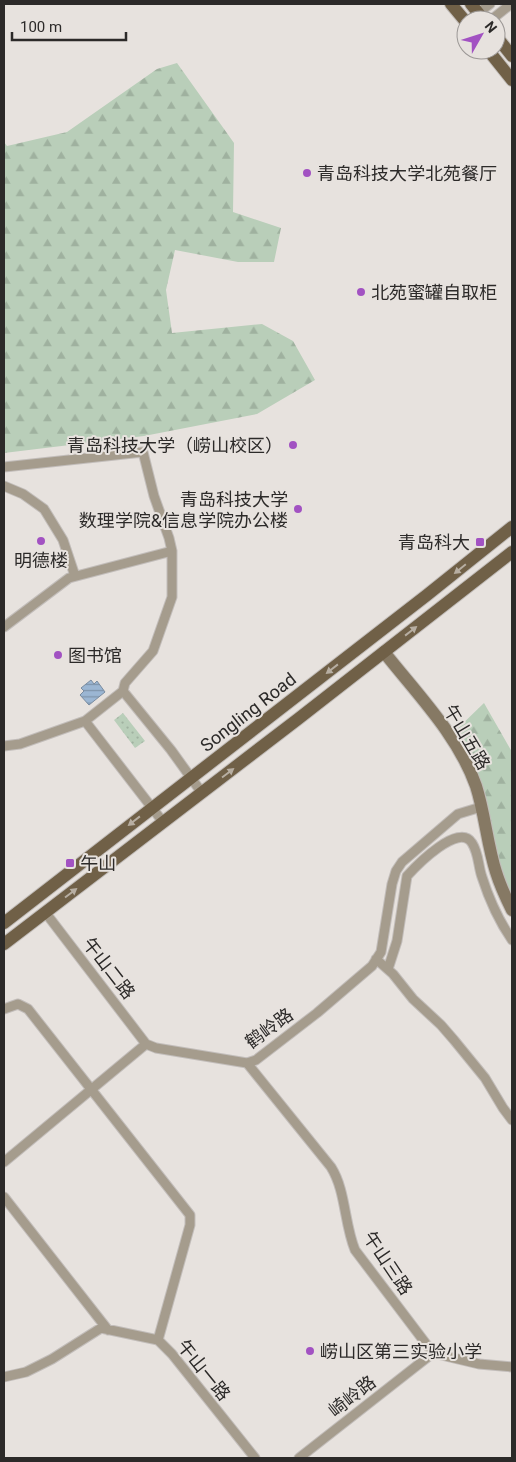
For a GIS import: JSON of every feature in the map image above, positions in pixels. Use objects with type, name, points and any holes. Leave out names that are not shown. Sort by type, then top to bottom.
[{"type":"main road","points":[[496,60],[512,80]]},
{"type":"main road","name":"Songling Road","points":[[4,923],[512,527]]},
{"type":"main road","name":"Songling Road","points":[[4,944],[512,552]]},
{"type":"street","points":[[4,467],[143,452],[154,496],[172,551],[172,597],[153,650],[125,683],[124,691],[202,792]]},
{"type":"street","points":[[4,486],[23,494],[44,509],[63,540],[75,576]]},
{"type":"street","points":[[4,627],[69,578],[172,551]]},
{"type":"street","name":"午山五路","points":[[384,652],[450,737],[465,761],[476,787],[495,871],[512,910]]},
{"type":"street","points":[[4,746],[20,744],[85,721],[124,691]]},
{"type":"street","points":[[85,721],[164,822]]},
{"type":"street","name":"鹤岭路","points":[[146,1044],[156,1048],[247,1063],[256,1060],[317,1013],[372,966],[381,952],[396,871],[402,862],[458,814],[481,807]]},
{"type":"street","points":[[388,969],[397,941],[406,876],[433,852],[456,837],[466,838],[471,841],[477,854],[481,875],[490,901],[512,940]]},
{"type":"street","name":"午山二路","points":[[45,912],[146,1044]]},
{"type":"street","points":[[376,959],[388,969],[413,999],[454,1040],[485,1078],[512,1120]]},
{"type":"street","points":[[4,1009],[18,1004],[28,1009],[190,1215],[190,1225],[158,1340]]},
{"type":"street","points":[[4,1162],[146,1044]]},
{"type":"street","name":"午山三路","points":[[247,1063],[331,1166],[338,1178],[350,1237],[355,1250],[433,1353]]},
{"type":"street","points":[[4,1197],[108,1330]]},
{"type":"street","points":[[4,1377],[26,1372],[52,1359],[101,1328],[108,1330]]},
{"type":"street","name":"午山一路","points":[[108,1330],[158,1340],[172,1354],[255,1458]]},
{"type":"street","points":[[433,1353],[479,1364],[512,1367]]},
{"type":"street","name":"崎岭路","points":[[299,1458],[433,1353]]},
{"type":"green space","points":[[177,63],[234,143],[233,212],[281,228],[274,262],[238,262],[175,250],[166,290],[172,333],[262,324],[293,341],[315,380],[257,414],[144,436],[4,453],[4,142],[7,146],[67,132],[157,69]]},
{"type":"green space","points":[[484,703],[512,752],[512,902],[454,732]]},
{"type":"green space","points":[[123,713],[145,741],[135,748],[114,720]]},
{"type":"water","points":[[91,680],[94,684],[97,681],[105,692],[89,705],[80,695],[84,691],[81,688]]},
{"type":"place","name":"青岛科技大学北苑餐厅","points":[[307,173]]},
{"type":"place","name":"北苑蜜罐自取柜","points":[[361,292]]},
{"type":"place","name":"青岛科技大学（崂山校区）","points":[[293,445]]},
{"type":"place","name":"青岛科技大学 数理学院&信息学院办公楼","points":[[298,509]]},
{"type":"place","name":"明德楼","points":[[41,541]]},
{"type":"place","name":"青岛科大","points":[[480,542]]},
{"type":"place","name":"图书馆","points":[[58,655]]},
{"type":"place","name":"午山","points":[[70,863]]},
{"type":"place","name":"崂山区第三实验小学","points":[[310,1351]]}]
